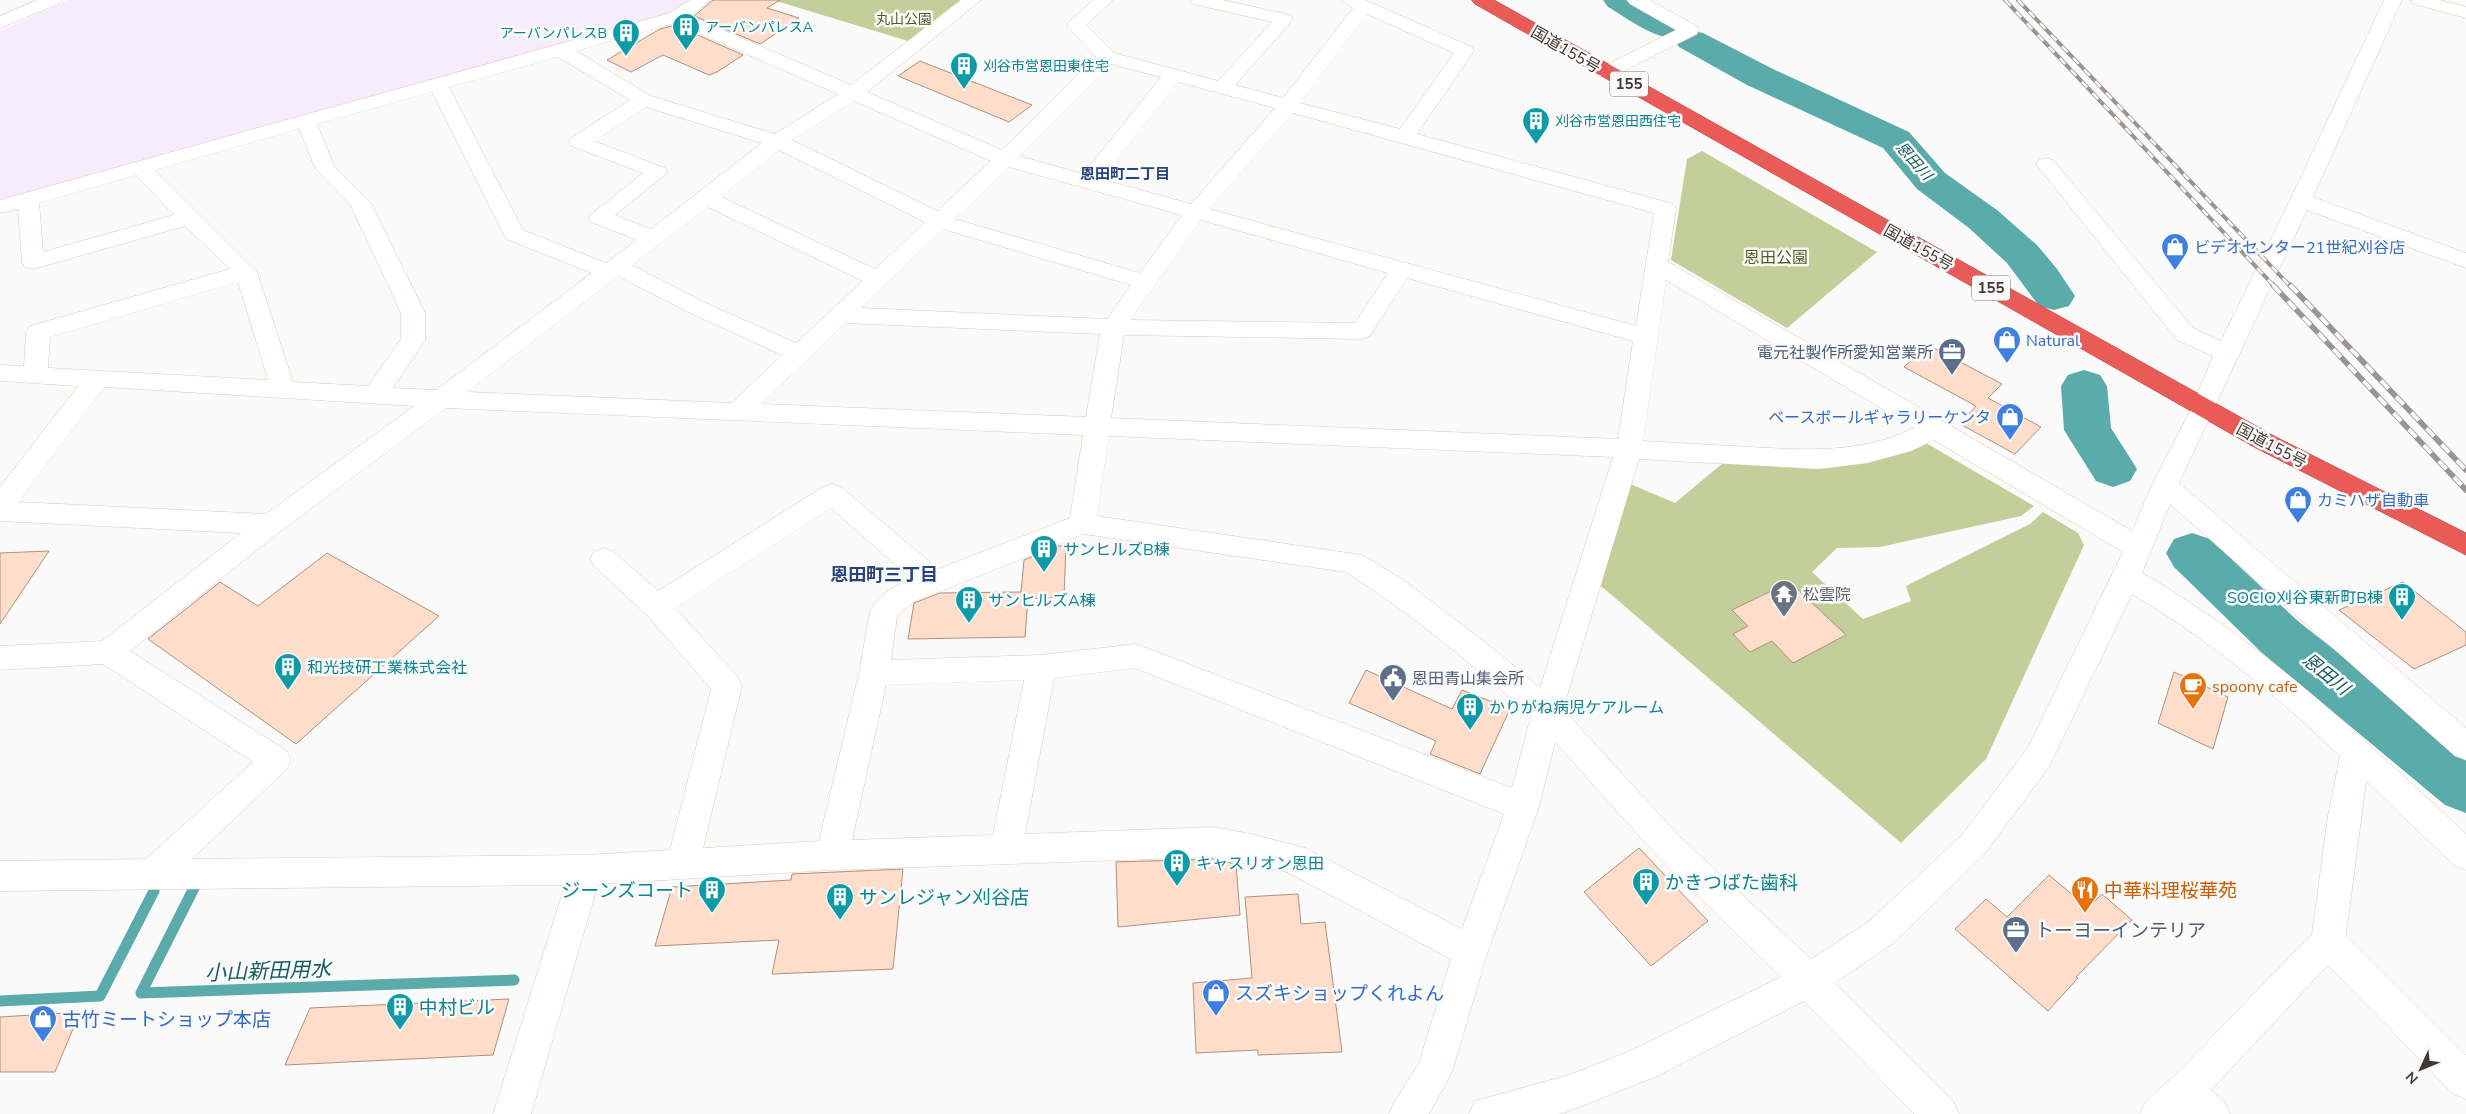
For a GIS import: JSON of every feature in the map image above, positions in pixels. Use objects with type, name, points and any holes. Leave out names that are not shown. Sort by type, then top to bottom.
[{"type":"highway","name":"国道155号","points":[[1481,0],[2265,442],[2466,545]]},
{"type":"street","points":[[0,24],[52,0]]},
{"type":"street","points":[[0,207],[676,17],[702,0]]},
{"type":"street","points":[[0,658],[108,652],[271,524],[441,399],[706,198],[776,141],[855,92],[972,0]]},
{"type":"street","points":[[1104,0],[1076,25],[1107,57],[1405,137],[1665,210],[1629,449],[1546,712],[1523,807],[1472,951],[1434,1072],[1408,1114]]},
{"type":"street","points":[[1199,0],[1284,19],[1222,88]]},
{"type":"street","points":[[1607,72],[1690,30],[1636,0]]},
{"type":"street","points":[[1488,1114],[1568,1093],[1642,1064],[1808,981],[1880,933],[1972,846],[2038,758],[2126,577],[2165,485],[2204,407],[2219,368],[2228,353],[2301,200],[2393,0]]},
{"type":"street","points":[[2420,0],[2466,13]]},
{"type":"street","points":[[1082,524],[1113,327],[1144,281],[1197,210],[1288,107],[1357,3],[1465,51],[1405,137]]},
{"type":"street","points":[[676,17],[855,92],[1005,159],[1197,210],[1646,337]]},
{"type":"street","points":[[560,50],[644,100],[776,141],[939,221],[1144,281]]},
{"type":"street","points":[[738,411],[1005,159],[1107,57]]},
{"type":"street","points":[[1088,182],[1174,74]]},
{"type":"street","points":[[438,85],[514,234],[612,269],[798,353]]},
{"type":"street","points":[[644,100],[578,142],[658,172],[599,217],[653,238]]},
{"type":"street","points":[[306,122],[325,168],[360,202],[413,313],[413,340],[375,395]]},
{"type":"street","points":[[2046,164],[2185,334],[2228,353]]},
{"type":"street","points":[[140,168],[246,272],[283,389]]},
{"type":"street","points":[[706,198],[878,279]]},
{"type":"street","points":[[28,199],[33,262],[189,218]]},
{"type":"street","points":[[2301,200],[2462,257]]},
{"type":"street","points":[[1656,265],[1933,430],[2138,548]]},
{"type":"street","points":[[839,315],[1113,327],[1362,331],[1402,268]]},
{"type":"street","points":[[36,375],[38,332],[246,272]]},
{"type":"street","points":[[0,373],[441,399],[1629,449],[1819,460],[1868,454],[1902,445],[1933,430]]},
{"type":"street","points":[[0,506],[96,379]]},
{"type":"street","points":[[2165,485],[2466,747]]},
{"type":"street","points":[[656,606],[832,494],[933,581]]},
{"type":"street","points":[[0,511],[271,524]]},
{"type":"street","points":[[832,855],[874,673],[884,611],[903,594],[1082,524],[1352,562],[1392,587],[1480,654],[1546,712],[1669,847],[1808,981],[1940,1114]]},
{"type":"street","points":[[604,559],[656,606],[727,686],[683,864]]},
{"type":"street","points":[[2126,577],[2162,596],[2254,662],[2356,752],[2466,855]]},
{"type":"street","points":[[108,652],[276,760],[153,874]]},
{"type":"street","points":[[874,673],[1041,667],[1136,656],[1523,807]]},
{"type":"street","points":[[1006,850],[1041,667]]},
{"type":"street","points":[[2211,1114],[2172,1102],[2328,941],[2344,816],[2356,752]]},
{"type":"street","points":[[0,876],[586,870],[832,855],[1213,842],[1293,859],[1472,951]]},
{"type":"street","points":[[512,1114],[586,870]]},
{"type":"street","points":[[2328,941],[2466,1081]]},
{"type":"shaded area","points":[[68,0],[690,0],[669,13],[0,202],[0,31]]},
{"type":"green space","name":"丸山公園","points":[[773,0],[961,0],[908,41]]},
{"type":"green space","name":"恩田公園","points":[[1702,151],[1877,252],[1787,328],[1671,260],[1687,159]]},
{"type":"green space","name":"松雲院","points":[[1926,443],[2034,506],[2021,516],[1880,547],[1837,548],[1812,572],[1863,619],[1911,601],[1906,586],[2030,524],[2043,512],[2078,533],[2084,545],[1986,759],[1901,843],[1601,586],[1628,483],[1675,503],[1723,463]]},
{"type":"building","points":[[713,0],[780,0],[767,8],[799,18],[760,44],[694,16]]},
{"type":"building","points":[[675,25],[743,55],[709,75],[663,55],[631,72],[607,60],[660,29]]},
{"type":"building","name":"刈谷市営恩田東住宅","points":[[920,61],[1032,105],[1009,122],[898,76]]},
{"type":"building","points":[[1928,345],[2002,384],[1988,398],[2041,427],[2015,454],[1960,424],[1976,406],[1904,367]]},
{"type":"building","name":"サンヒルズA棟","points":[[1058,546],[1066,546],[1064,597],[1028,599],[1025,637],[908,639],[914,603],[940,593],[1021,592],[1024,560]]},
{"type":"building","points":[[49,551],[0,624],[0,553]]},
{"type":"building","name":"和光技研工業株式会社","points":[[327,553],[439,616],[296,744],[148,639],[220,582],[258,606]]},
{"type":"building","name":"松雲院","points":[[1790,582],[1846,635],[1793,663],[1772,641],[1750,652],[1733,634],[1748,626],[1732,610]]},
{"type":"building","name":"SOCIO刈谷東新町B棟","points":[[2403,582],[2466,632],[2466,645],[2414,669],[2339,610]]},
{"type":"building","points":[[1366,670],[1452,709],[1462,690],[1510,709],[1480,774],[1430,754],[1436,741],[1349,703]]},
{"type":"building","name":"spoony cafe","points":[[2174,672],[2228,697],[2213,749],[2158,723]]},
{"type":"building","name":"かきつばた歯科","points":[[1639,848],[1708,921],[1651,966],[1584,892]]},
{"type":"building","name":"キャスリオン恩田","points":[[1213,859],[1236,864],[1240,915],[1118,927],[1116,862]]},
{"type":"building","name":"サンレジャン刈谷店","points":[[903,869],[893,969],[772,974],[779,940],[655,946],[672,887],[791,880],[792,874]]},
{"type":"building","points":[[2049,875],[2088,908],[2102,894],[2132,920],[2076,977],[2078,978],[2048,1011],[1955,929],[1986,899],[2007,917]]},
{"type":"building","points":[[1298,894],[1301,924],[1325,922],[1342,1052],[1258,1055],[1258,1050],[1196,1053],[1193,983],[1252,978],[1245,897]]},
{"type":"building","name":"中村ビル","points":[[509,999],[493,1055],[285,1065],[310,1008]]},
{"type":"building","name":"古竹ミートショップ本店","points":[[80,1012],[55,1072],[0,1072],[0,1017]]},
{"type":"waterway","name":"恩田川","points":[[1620,0],[1669,28]]},
{"type":"waterway","name":"恩田川","points":[[1691,40],[1760,77],[1896,140],[1931,181],[1983,219],[2022,254],[2054,296]]},
{"type":"waterway","name":"恩田川","points":[[2084,386],[2088,430],[2113,469]]},
{"type":"waterway","name":"恩田川","points":[[2192,553],[2280,637],[2466,787]]},
{"type":"waterway","name":"小山新田用水","points":[[194,888],[141,993],[514,980]]},
{"type":"waterway","name":"小山新田用水","points":[[0,1001],[100,996],[154,891]]},
{"type":"railway","points":[[2005,0],[2275,287]]},
{"type":"railway","points":[[2018,0],[2291,287]]},
{"type":"railway","points":[[2273,285],[2466,490]]},
{"type":"railway","points":[[2290,285],[2466,470]]},
{"type":"place","name":"アーバンパレスA","points":[[686,51]]},
{"type":"place","name":"アーバンパレスB","points":[[626,57]]},
{"type":"place","name":"刈谷市営恩田東住宅","points":[[964,90]]},
{"type":"place","name":"刈谷市営恩田西住宅","points":[[1536,145]]},
{"type":"place","name":"ビデオセンター21世紀刈谷店","points":[[2175,271]]},
{"type":"place","name":"Natural","points":[[2007,364]]},
{"type":"place","name":"電元社製作所愛知営業所","points":[[1952,376]]},
{"type":"place","name":"ベースボールギャラリーケンタ","points":[[2010,441]]},
{"type":"place","name":"カミハザ自動車","points":[[2298,524]]},
{"type":"place","name":"サンヒルズB棟","points":[[1044,573]]},
{"type":"place","name":"松雲院","points":[[1784,618]]},
{"type":"place","name":"SOCIO刈谷東新町B棟","points":[[2402,621]]},
{"type":"place","name":"サンヒルズA棟","points":[[969,624]]},
{"type":"place","name":"和光技研工業株式会社","points":[[288,691]]},
{"type":"place","name":"恩田青山集会所","points":[[1393,702]]},
{"type":"place","name":"spoony cafe","points":[[2193,710]]},
{"type":"place","name":"かりがね病児ケアルーム","points":[[1470,731]]},
{"type":"place","name":"キャスリオン恩田","points":[[1177,887]]},
{"type":"place","name":"かきつばた歯科","points":[[1646,906]]},
{"type":"place","name":"ジーンズコート","points":[[712,914]]},
{"type":"place","name":"中華料理桜華苑","points":[[2085,914]]},
{"type":"place","name":"サンレジャン刈谷店","points":[[840,921]]},
{"type":"place","name":"トーヨーインテリア","points":[[2016,954]]},
{"type":"place","name":"スズキショップくれよん","points":[[1216,1017]]},
{"type":"place","name":"中村ビル","points":[[400,1031]]},
{"type":"place","name":"古竹ミートショップ本店","points":[[43,1043]]},
{"type":"district","name":"恩田町二丁目","points":[[1125,174]]},
{"type":"district","name":"恩田町三丁目","points":[[884,575]]}]
